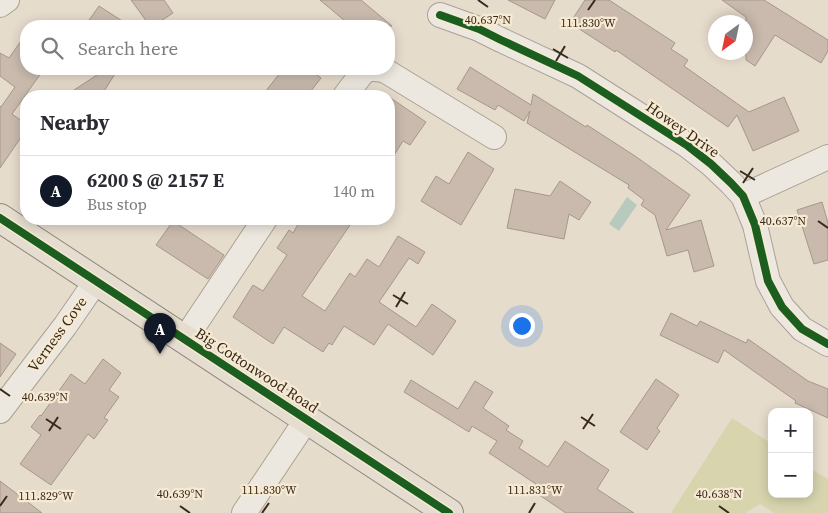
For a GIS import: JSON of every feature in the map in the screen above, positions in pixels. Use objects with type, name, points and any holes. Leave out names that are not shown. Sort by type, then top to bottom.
[{"type":"main road","name":"Big Cottonwood Road","points":[[0,218],[449,513]]},
{"type":"street","points":[[0,5],[7,0]]},
{"type":"street","name":"Howey Drive","points":[[440,15],[479,29],[562,67],[594,85],[700,155],[743,196],[755,225],[764,268],[774,295],[791,319],[809,334],[828,344]]},
{"type":"street","points":[[350,90],[361,75]]},
{"type":"street","points":[[392,75],[494,137]]},
{"type":"street","points":[[743,196],[828,157]]},
{"type":"street","points":[[185,339],[261,225]]},
{"type":"street","name":"Verness Cove","points":[[0,411],[65,326],[96,281]]},
{"type":"street","points":[[244,513],[307,419]]},
{"type":"shaded area","points":[[627,197],[637,205],[619,231],[609,224]]},
{"type":"shaded area","points":[[732,418],[768,441],[768,498],[813,498],[813,470],[828,479],[828,513],[774,513],[760,504],[745,513],[671,513]]},
{"type":"building","points":[[131,0],[164,0],[173,13],[162,20],[146,20]]},
{"type":"building","points":[[320,0],[361,0],[385,20],[344,20]]},
{"type":"building","points":[[508,0],[555,0],[545,19]]},
{"type":"building","points":[[585,0],[609,0],[675,43],[671,49],[688,60],[684,66],[749,112],[784,97],[799,131],[753,151],[737,115],[728,127],[616,50],[615,52],[570,23]]},
{"type":"building","points":[[722,0],[764,0],[828,40],[828,51],[821,63],[775,35],[755,66],[746,60],[753,60],[753,15],[743,15]]},
{"type":"building","points":[[99,6],[121,20],[89,20]]},
{"type":"building","points":[[20,42],[20,75],[40,75],[29,90],[20,90],[20,103],[12,114],[20,120],[20,139],[0,168],[0,106],[15,87],[0,76],[0,53],[9,58]]},
{"type":"building","points":[[470,67],[531,105],[533,94],[586,127],[587,125],[690,195],[666,230],[701,220],[714,266],[694,272],[688,250],[667,256],[655,215],[641,205],[644,200],[628,188],[629,185],[527,123],[530,111],[524,121],[498,105],[495,110],[457,89]]},
{"type":"building","points":[[97,75],[114,75],[105,90],[74,90]]},
{"type":"building","points":[[278,75],[317,75],[321,78],[312,90],[267,90]]},
{"type":"building","points":[[395,101],[426,122],[410,145],[403,141],[395,154]]},
{"type":"building","points":[[468,152],[494,169],[461,225],[421,201],[436,176],[449,184]]},
{"type":"building","points":[[560,181],[591,202],[579,220],[569,214],[564,239],[507,228],[515,189],[550,196]]},
{"type":"building","points":[[822,202],[828,223],[828,260],[814,264],[797,210]]},
{"type":"building","points":[[170,225],[179,225],[224,255],[208,279],[156,245]]},
{"type":"building","points":[[298,225],[350,225],[302,296],[325,311],[350,273],[355,277],[367,259],[379,267],[398,236],[425,252],[418,264],[409,258],[379,302],[416,327],[432,304],[456,321],[433,355],[388,324],[374,345],[344,326],[332,345],[329,343],[323,352],[284,327],[273,344],[233,317],[253,285],[263,291],[287,255],[277,248],[289,230],[293,233]]},
{"type":"building","points":[[671,313],[697,326],[700,321],[746,343],[748,339],[808,381],[828,389],[828,418],[813,411],[813,408],[806,408],[795,403],[796,401],[724,350],[718,363],[660,335]]},
{"type":"building","points":[[0,343],[16,354],[0,377]]},
{"type":"building","points":[[103,359],[121,373],[109,390],[119,397],[104,418],[108,420],[94,439],[88,434],[51,485],[20,464],[41,435],[31,427],[71,374],[85,384]]},
{"type":"building","points":[[656,379],[679,395],[657,428],[660,431],[647,450],[620,432]]},
{"type":"building","points":[[411,380],[458,409],[475,381],[493,392],[483,408],[509,426],[506,430],[523,441],[519,448],[548,467],[565,441],[609,470],[597,489],[634,513],[566,513],[532,490],[536,484],[489,453],[497,441],[472,426],[469,432],[404,392]]},
{"type":"building","points":[[0,481],[42,513],[0,513]]},
{"type":"cycle path","points":[[440,15],[479,29],[578,76],[688,146],[711,164],[743,196],[755,225],[768,281],[782,307],[802,329],[828,344]]},
{"type":"cycle path","points":[[0,218],[449,513]]},
{"type":"place","name":"6200 S @ 2157 E","points":[[160,354]]}]
